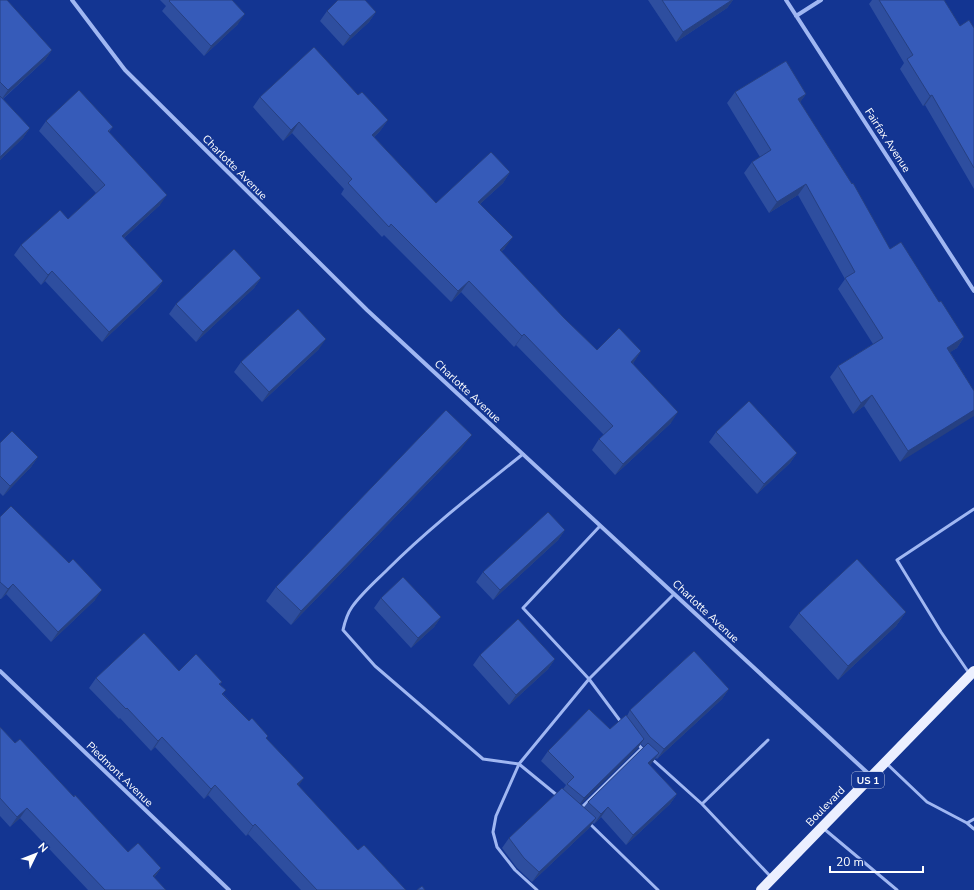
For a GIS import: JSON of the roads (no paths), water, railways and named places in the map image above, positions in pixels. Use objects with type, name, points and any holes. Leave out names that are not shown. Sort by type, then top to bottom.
[{"type":"main road","name":"Boulevard","points":[[761,890],[972,673]]},
{"type":"street","name":"Charlotte Avenue","points":[[72,0],[124,70],[367,310],[872,776]]},
{"type":"street","name":"Fairfax Avenue","points":[[786,0],[974,291]]},
{"type":"street","points":[[796,16],[821,0]]},
{"type":"street","name":"Piedmont Avenue","points":[[0,671],[228,890]]},
{"type":"lane","points":[[523,454],[429,530],[397,560],[352,607],[346,618],[343,630],[375,666],[483,759],[519,764],[560,797]]},
{"type":"lane","points":[[972,673],[941,632],[897,560],[974,509]]},
{"type":"lane","points":[[600,526],[523,608],[589,679],[622,723]]},
{"type":"lane","points":[[537,890],[515,870],[497,847],[493,832],[496,816],[519,764],[589,679],[674,594]]},
{"type":"lane","points":[[702,804],[768,740]]},
{"type":"lane","points":[[636,742],[641,749],[702,804],[772,878]]},
{"type":"lane","points":[[577,812],[641,749]]},
{"type":"lane","points":[[886,762],[927,802],[967,823],[974,829]]},
{"type":"lane","points":[[967,823],[974,819]]},
{"type":"lane","points":[[588,822],[658,890]]},
{"type":"lane","points":[[822,827],[897,890]]}]
